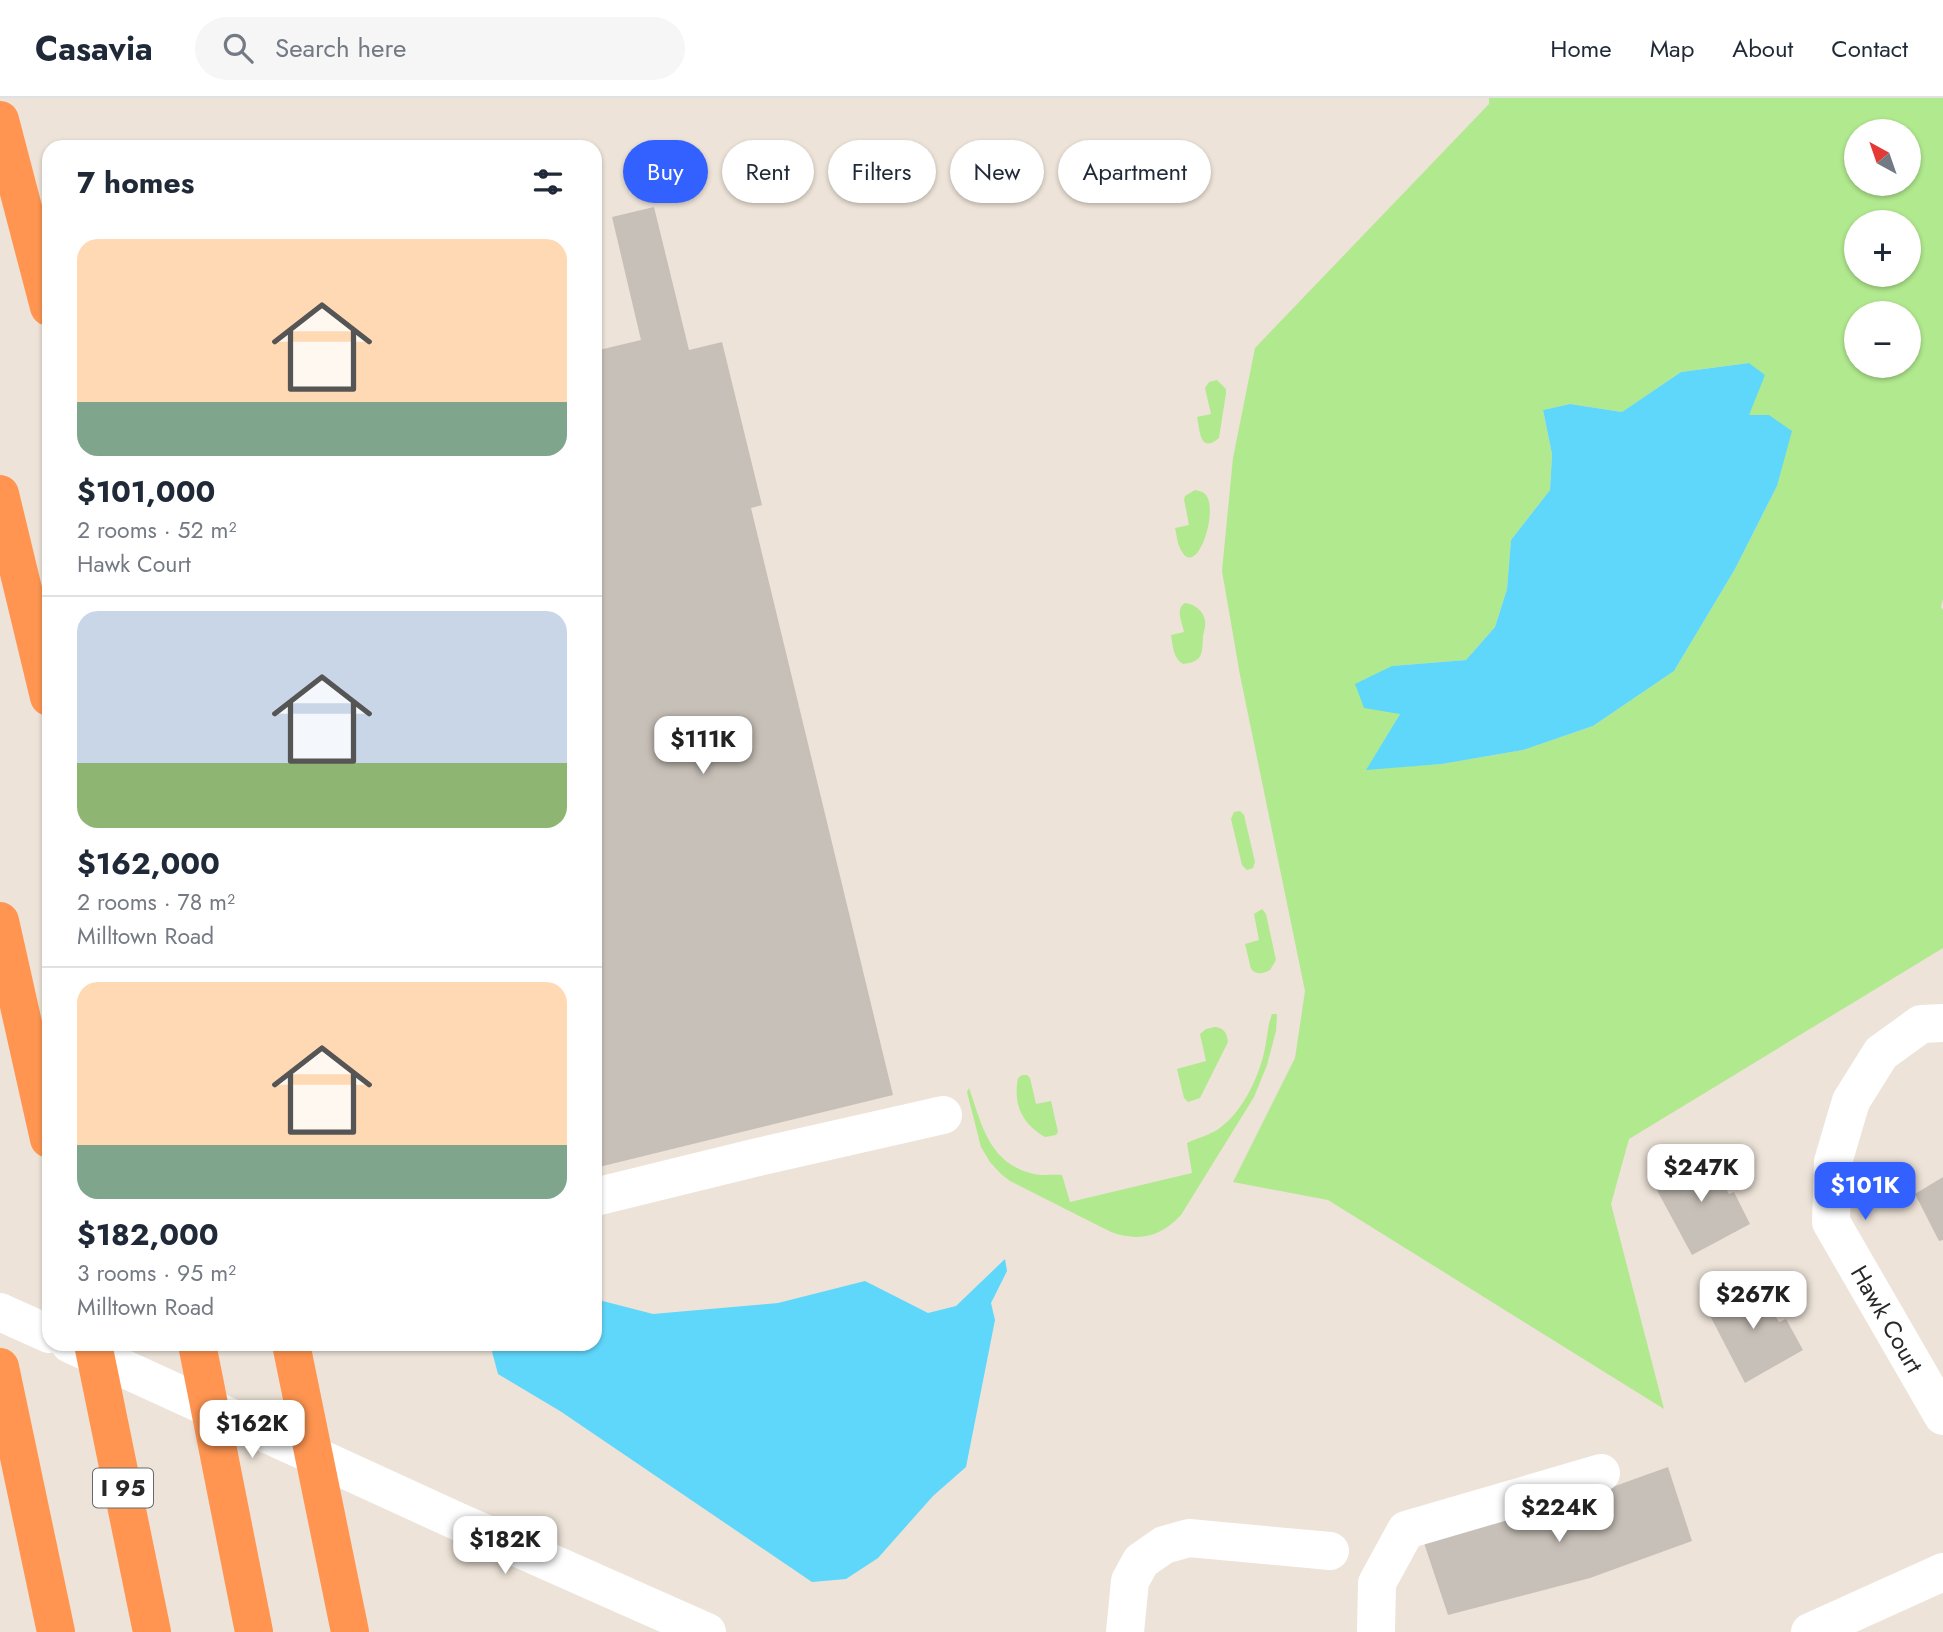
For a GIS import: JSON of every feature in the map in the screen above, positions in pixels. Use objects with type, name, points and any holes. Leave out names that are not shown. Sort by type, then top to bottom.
[{"type":"highway","points":[[0,120],[7,172],[42,284]]},
{"type":"highway","points":[[0,494],[42,668]]},
{"type":"highway","points":[[0,921],[42,1108]]},
{"type":"highway","name":"I 95","points":[[94,1351],[152,1632]]},
{"type":"highway","points":[[198,1351],[254,1632]]},
{"type":"highway","points":[[292,1351],[350,1632]]},
{"type":"highway","points":[[0,1367],[56,1632]]},
{"type":"street","name":"Hawk Court","points":[[1943,1023],[1921,1024],[1881,1053],[1852,1101],[1833,1163],[1831,1223],[1943,1416]]},
{"type":"street","points":[[602,1195],[943,1115]]},
{"type":"street","points":[[0,1312],[42,1331]]},
{"type":"street","points":[[85,1351],[707,1632]]},
{"type":"street","points":[[1376,1632],[1377,1583],[1406,1530],[1601,1473]]},
{"type":"street","points":[[1125,1632],[1130,1581],[1141,1561],[1164,1545],[1189,1538],[1330,1551]]},
{"type":"street","points":[[1810,1632],[1943,1572]]},
{"type":"green space","points":[[1489,98],[1943,98],[1943,948],[1629,1139],[1611,1204],[1664,1409],[1328,1200],[1233,1182],[1295,1058],[1305,991],[1240,675],[1222,571],[1233,458],[1255,348],[1489,104]],"holes":[[[1749,363],[1749,415],[1777,486],[1735,569],[1674,671],[1593,726],[1523,750],[1442,764],[1367,769],[1400,714],[1392,666],[1466,660],[1495,627],[1507,589],[1511,540],[1550,490],[1552,454],[1543,410],[1570,404],[1622,412],[1681,372]]]},
{"type":"green space","points":[[1217,380],[1226,389],[1226,393],[1219,438],[1208,443],[1202,439],[1197,417],[1211,414],[1205,388],[1209,382]]},
{"type":"green space","points":[[1195,490],[1205,494],[1210,513],[1200,550],[1194,556],[1187,557],[1180,548],[1175,528],[1189,525],[1184,499]]},
{"type":"green space","points":[[1185,603],[1200,610],[1205,627],[1200,656],[1183,664],[1175,655],[1171,635],[1184,632],[1180,609]]},
{"type":"green space","points":[[1240,811],[1244,815],[1255,862],[1253,868],[1247,870],[1242,865],[1231,819],[1234,812]]},
{"type":"green space","points":[[1262,909],[1266,914],[1276,960],[1270,970],[1258,973],[1251,969],[1245,944],[1259,940],[1254,914]]},
{"type":"green space","points":[[1272,1014],[1277,1014],[1276,1031],[1267,1065],[1254,1097],[1181,1215],[1157,1233],[1131,1237],[1111,1232],[1010,1181],[990,1162],[981,1147],[967,1092],[969,1088],[983,1129],[997,1152],[1019,1169],[1037,1175],[1062,1175],[1070,1202],[1192,1173],[1187,1143],[1217,1130],[1240,1107],[1260,1067]]},
{"type":"green space","points":[[1215,1027],[1224,1032],[1228,1042],[1200,1098],[1188,1102],[1184,1098],[1177,1069],[1206,1061],[1200,1034]]},
{"type":"green space","points":[[1022,1075],[1030,1078],[1036,1104],[1051,1101],[1058,1132],[1056,1135],[1045,1137],[1037,1132],[1021,1112],[1017,1088],[1018,1078]]},
{"type":"water","points":[[1749,363],[1765,375],[1749,415],[1769,415],[1792,431],[1777,486],[1735,569],[1674,671],[1593,726],[1523,750],[1442,764],[1366,770],[1400,714],[1364,708],[1355,684],[1392,666],[1466,660],[1495,627],[1507,589],[1511,540],[1550,490],[1552,454],[1543,410],[1570,404],[1622,412],[1681,372]]},
{"type":"water","points":[[1005,1259],[1007,1271],[991,1303],[995,1320],[966,1467],[933,1496],[878,1558],[846,1579],[812,1582],[560,1411],[498,1374],[492,1351],[602,1351],[602,1301],[653,1314],[778,1303],[865,1281],[928,1313],[956,1306]]},
{"type":"building","points":[[654,207],[689,350],[722,342],[762,505],[751,508],[893,1095],[602,1166],[602,349],[641,340],[612,217]]},
{"type":"building","points":[[1707,1153],[1729,1194],[1734,1192],[1750,1224],[1692,1255],[1652,1181]]},
{"type":"building","points":[[1943,1177],[1943,1240],[1939,1241],[1915,1194]]},
{"type":"building","points":[[1761,1279],[1772,1299],[1767,1302],[1779,1322],[1786,1319],[1803,1350],[1745,1383],[1705,1306]]},
{"type":"building","points":[[1668,1467],[1692,1541],[1590,1578],[1448,1615],[1423,1540],[1551,1509]]}]
